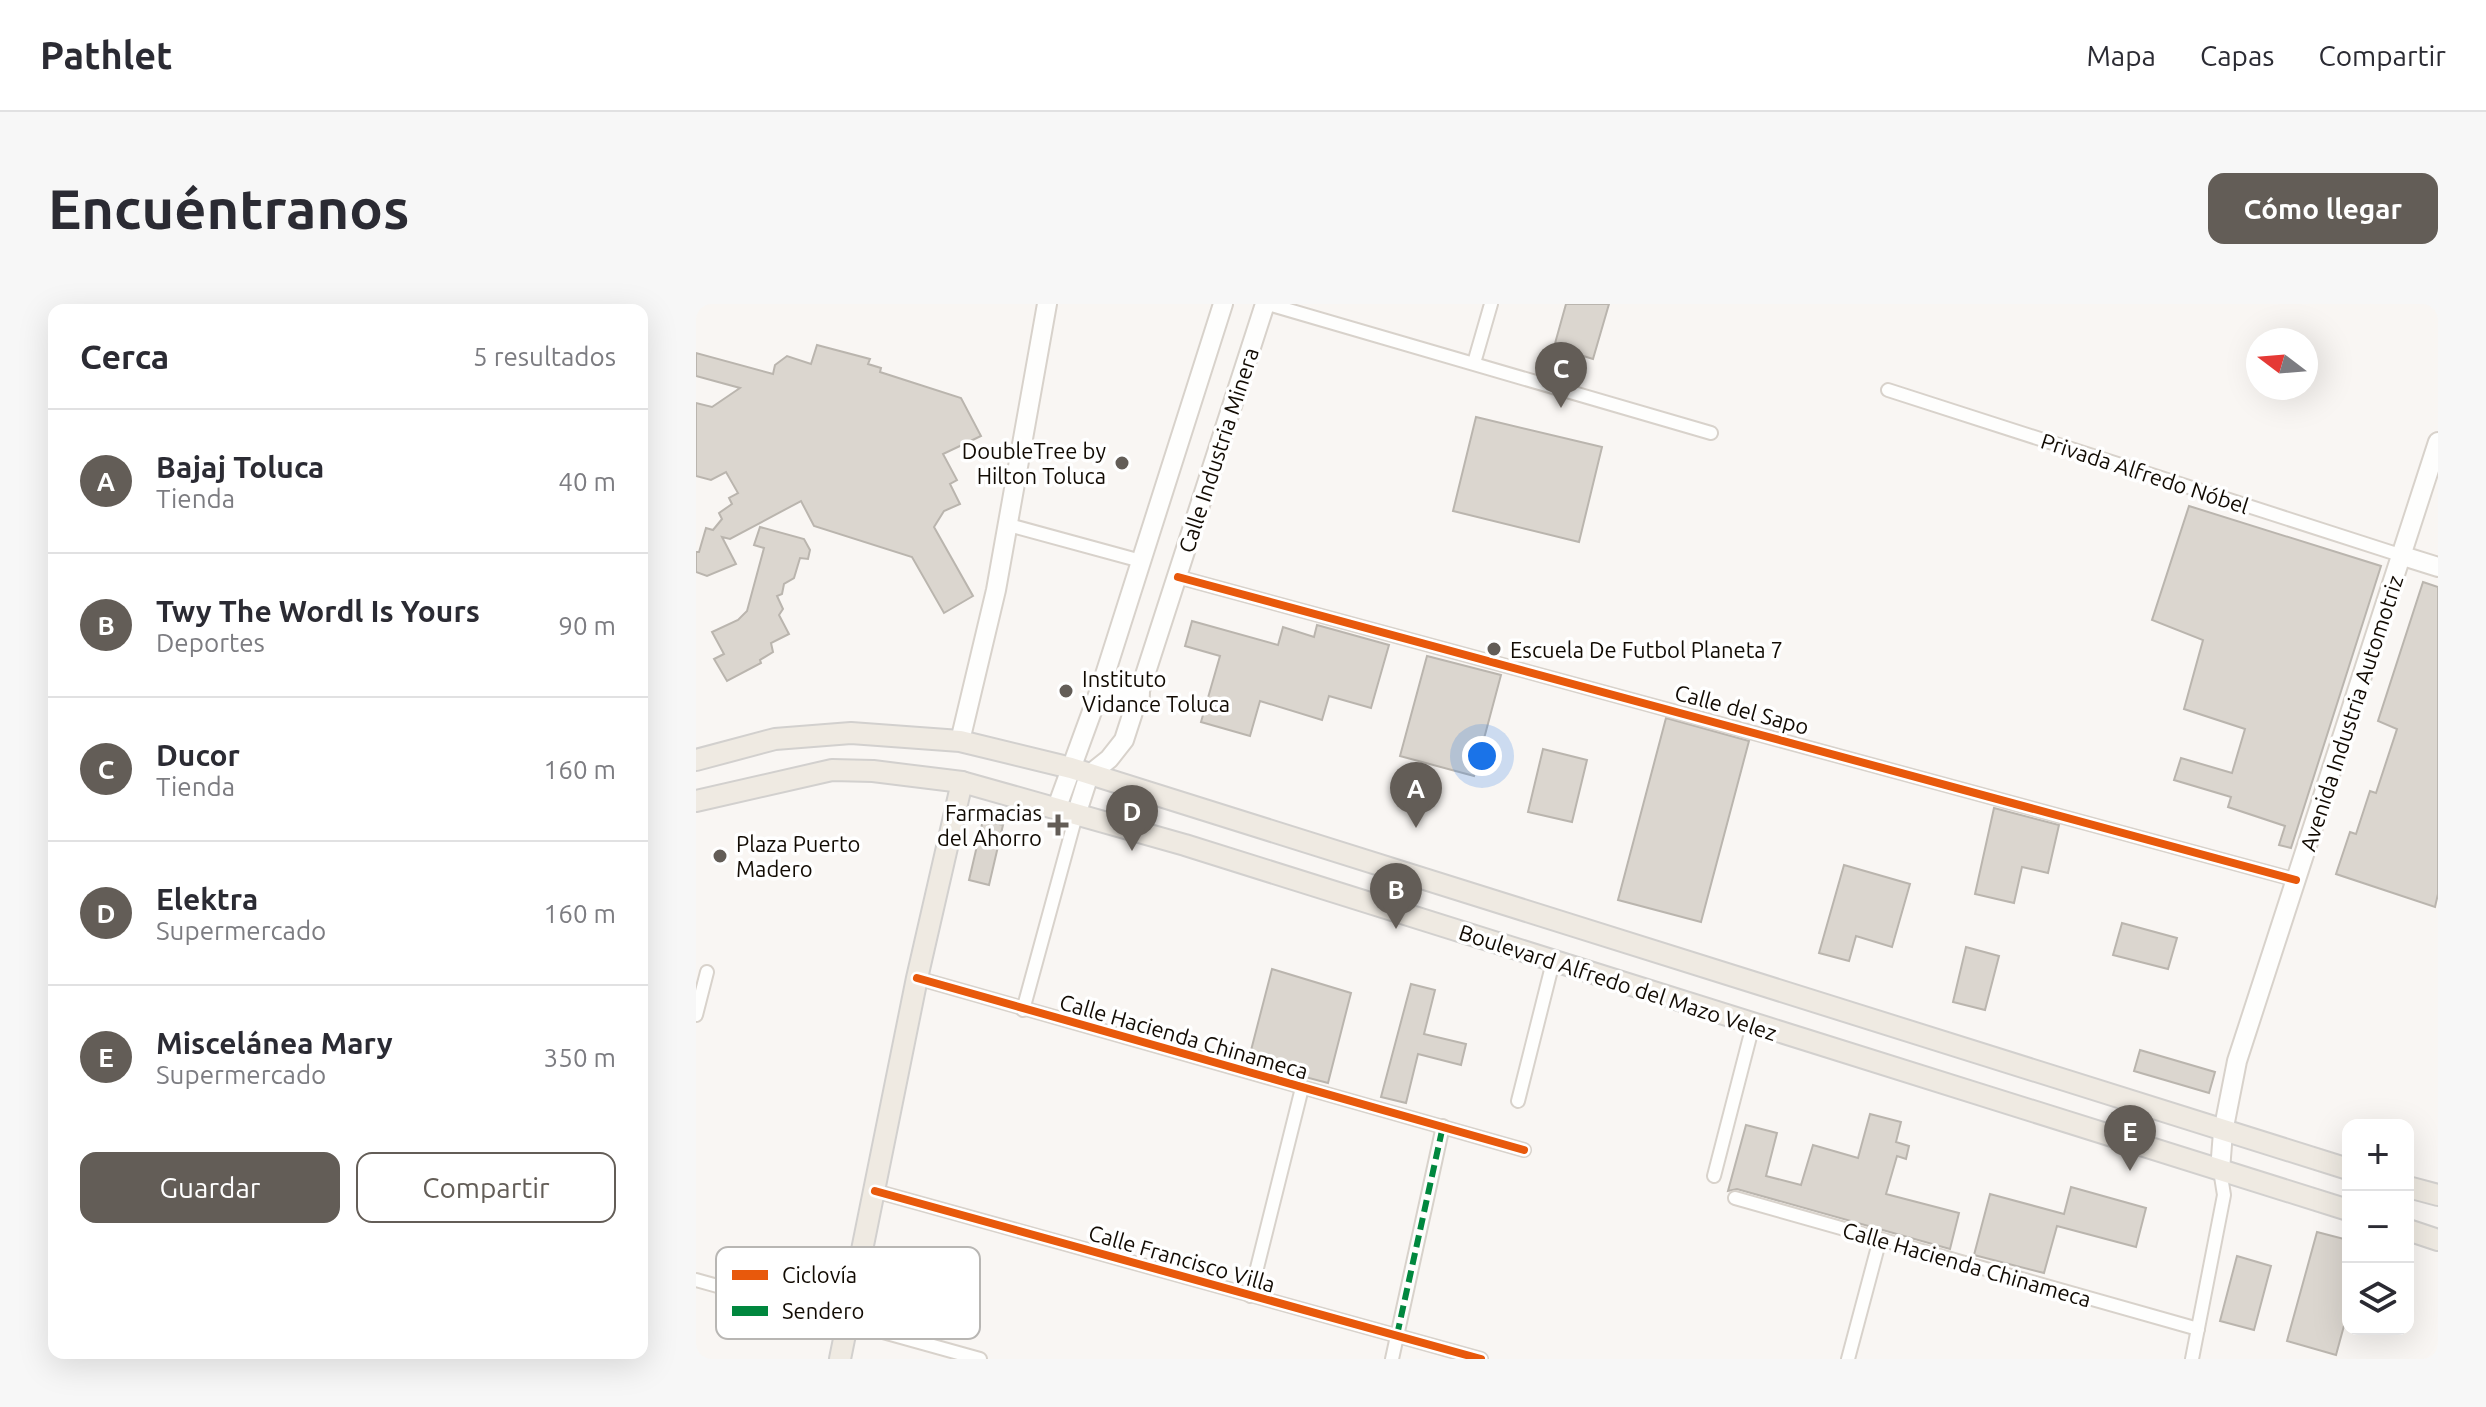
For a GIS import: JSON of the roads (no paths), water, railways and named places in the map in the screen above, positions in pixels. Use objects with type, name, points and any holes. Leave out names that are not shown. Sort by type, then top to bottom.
[{"type":"main road","points":[[960,741],[1009,525],[1047,304]]},
{"type":"main road","name":"Calle Industria Minera","points":[[1077,812],[1080,772],[1102,684],[1223,304]]},
{"type":"main road","name":"Calle Industria Minera","points":[[1057,807],[1080,772],[1109,759],[1124,740],[1267,304]]},
{"type":"main road","name":"Avenida Industria Automotriz","points":[[2220,1170],[2223,1132],[2237,1061],[2438,442]]},
{"type":"main road","points":[[2403,556],[2438,567]]},
{"type":"main road","points":[[1102,684],[1121,698],[1140,695]]},
{"type":"main road","name":"Boulevard Alfredo del Mazo Velez","points":[[696,760],[747,745],[806,735],[851,733],[960,741],[1080,772],[2342,1167]]},
{"type":"main road","name":"Boulevard Alfredo del Mazo Velez","points":[[696,801],[832,770],[873,771],[962,782],[1077,812],[2342,1208]]},
{"type":"main road","points":[[863,1247],[917,978],[962,782]]},
{"type":"main road","points":[[2414,1189],[2438,1195]]},
{"type":"main road","points":[[2414,1232],[2438,1240]]},
{"type":"main road","points":[[840,1359],[844,1339]]},
{"type":"street","points":[[1267,304],[1711,433]]},
{"type":"street","points":[[1474,363],[1491,304]]},
{"type":"street","name":"Privada Alfredo Nóbel","points":[[1888,390],[2403,556]]},
{"type":"street","points":[[1009,525],[1141,561]]},
{"type":"street","name":"Calle del Sapo","points":[[1178,577],[2296,880]]},
{"type":"street","points":[[1023,1010],[1077,812]]},
{"type":"street","points":[[1518,1101],[1553,962]]},
{"type":"street","points":[[696,1015],[707,972]]},
{"type":"street","name":"Calle Hacienda Chinameca","points":[[917,978],[1524,1150]]},
{"type":"street","points":[[1714,1176],[1753,1025]]},
{"type":"street","points":[[1250,1296],[1302,1088]]},
{"type":"street","points":[[1392,1359],[1443,1126]]},
{"type":"street","points":[[2192,1359],[2224,1195],[2220,1170]]},
{"type":"street","name":"Calle Francisco Villa","points":[[875,1191],[1481,1359]]},
{"type":"street","name":"Calle Hacienda Chinameca","points":[[1735,1198],[2198,1329]]},
{"type":"street","points":[[1848,1359],[1880,1239]]},
{"type":"street","points":[[696,1280],[716,1286]]},
{"type":"street","points":[[908,1339],[980,1359]]},
{"type":"place","name":"Ducor","points":[[1561,408]]},
{"type":"place","name":"DoubleTree by Hilton Toluca","points":[[1122,463]]},
{"type":"place","name":"Escuela De Futbol Planeta 7","points":[[1494,649]]},
{"type":"place","name":"Instituto Vidance Toluca","points":[[1066,691]]},
{"type":"place","name":"Farmacias del Ahorro","points":[[1058,825]]},
{"type":"place","name":"Bajaj Toluca","points":[[1416,828]]},
{"type":"place","name":"Elektra","points":[[1132,851]]},
{"type":"place","name":"Plaza Puerto Madero","points":[[720,856]]},
{"type":"place","name":"Twy The Wordl Is Yours","points":[[1396,929]]},
{"type":"place","name":"Miscelánea Mary","points":[[2130,1171]]}]
